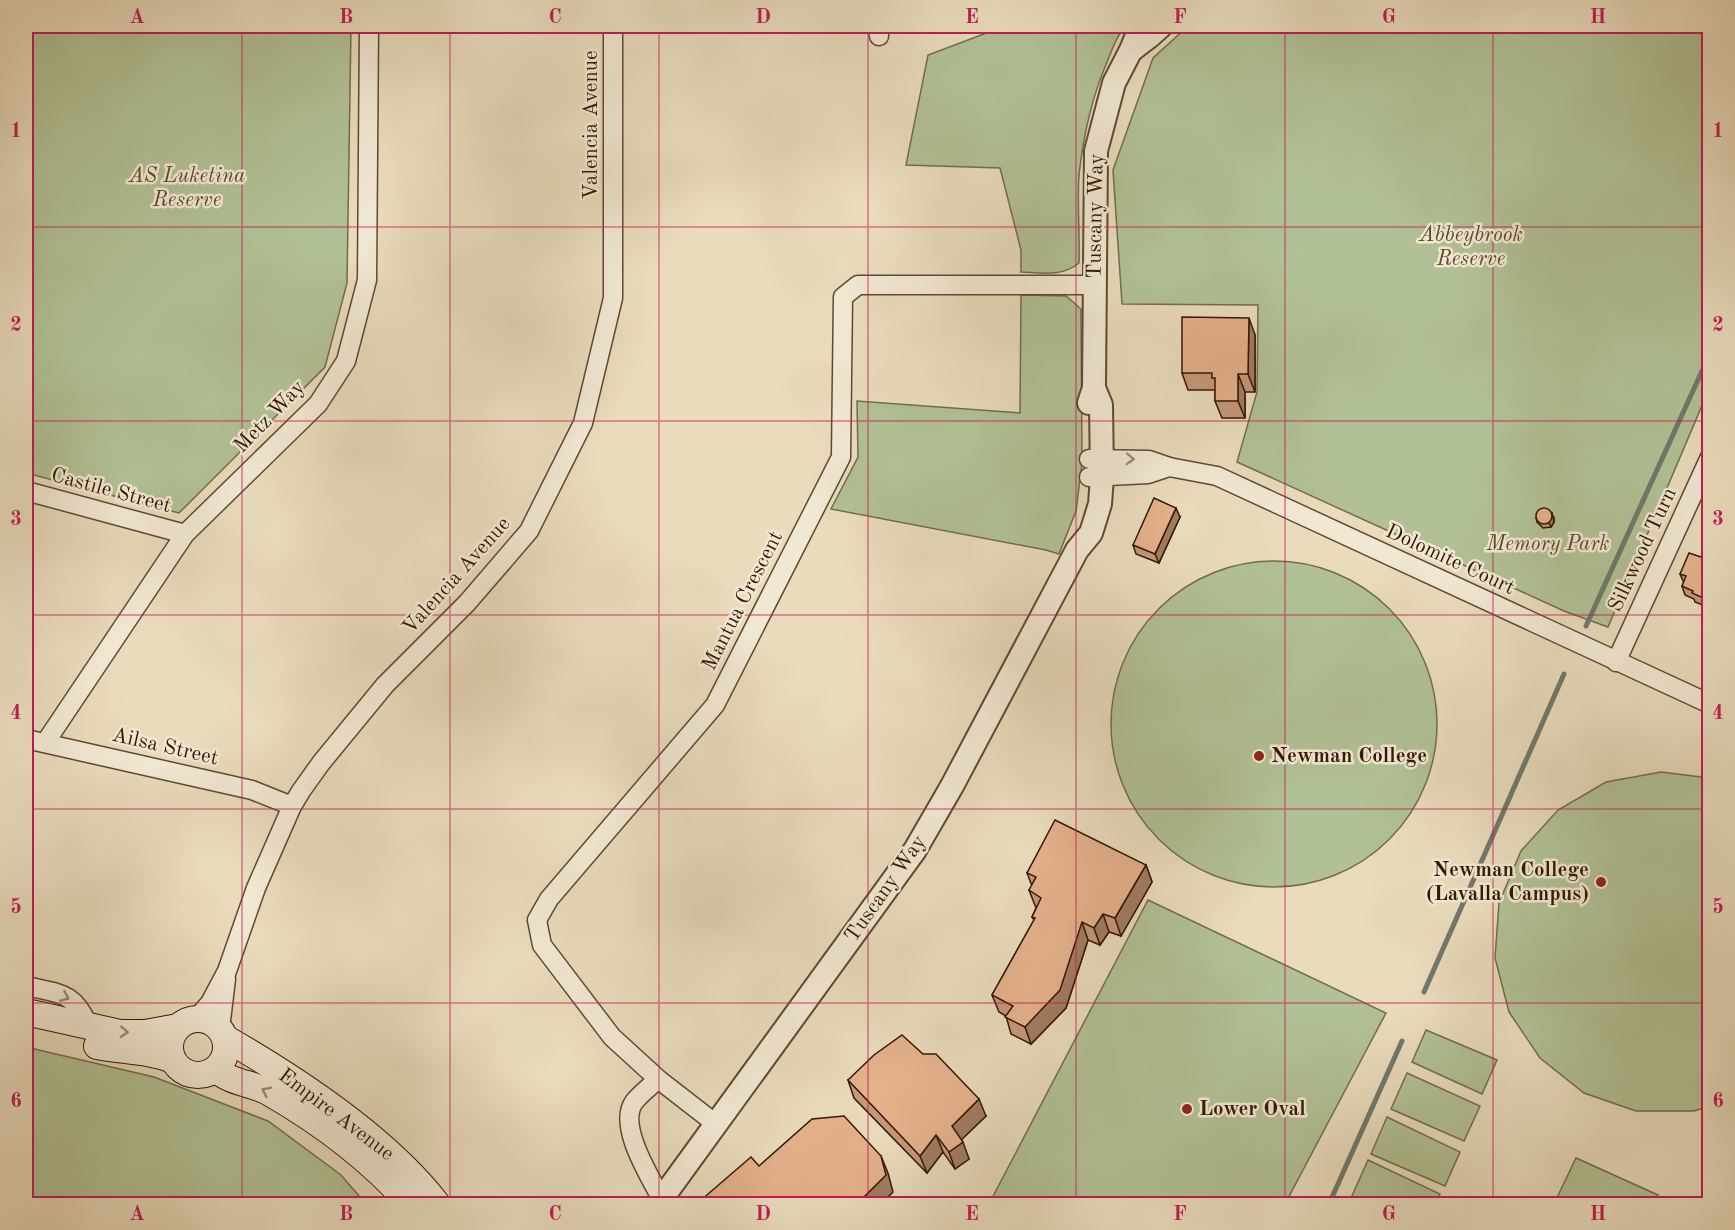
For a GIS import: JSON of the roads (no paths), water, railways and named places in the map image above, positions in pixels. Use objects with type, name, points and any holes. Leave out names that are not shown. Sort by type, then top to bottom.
[{"type":"main road","points":[[26,1012],[120,1033],[145,1033],[205,1020],[223,1034],[225,1055],[216,1069],[209,1073],[192,1075],[184,1072],[173,1060],[160,1055],[115,1050],[26,1029]]},
{"type":"main road","points":[[173,1060],[170,1048],[172,1037],[187,1023]]},
{"type":"main road","name":"Empire Avenue","points":[[223,1034],[357,1126],[399,1162],[436,1204]]},
{"type":"main road","name":"Empire Avenue","points":[[216,1069],[223,1076],[263,1089],[300,1111],[344,1142],[388,1179],[410,1204]]},
{"type":"street","name":"Metz Way","points":[[45,743],[184,534],[318,404],[346,361],[367,280],[369,26]]},
{"type":"street","name":"Valencia Avenue","points":[[187,1023],[210,1003],[227,971],[256,888],[292,806],[321,763],[385,686],[467,603],[529,531],[583,423],[613,298],[613,26]]},
{"type":"street","name":"Tuscany Way","points":[[660,1202],[915,850],[942,805],[1077,550],[1091,533],[1100,504],[1095,468],[1101,405],[1094,388],[1096,151],[1114,83],[1142,26]]},
{"type":"street","name":"Tuscany Way","points":[[1131,50],[1161,26]]},
{"type":"street","name":"Mantua Crescent","points":[[716,1124],[658,1079],[612,1037],[542,945],[537,920],[549,899],[715,705],[841,457],[843,297],[858,285],[1095,285]]},
{"type":"street","name":"Silkwood Turn","points":[[1616,662],[1704,484],[1710,457]]},
{"type":"street","name":"Dolomite Court","points":[[1095,468],[1149,460],[1169,467],[1217,476],[1710,704]]},
{"type":"street","name":"Castile Street","points":[[26,491],[184,534]]},
{"type":"street","name":"Ailsa Street","points":[[26,738],[252,790],[292,806]]},
{"type":"street","name":"Valencia Avenue","points":[[223,1034],[227,971]]},
{"type":"street","points":[[26,986],[69,997],[82,1011],[89,1027]]},
{"type":"street","points":[[658,1079],[633,1104],[629,1126],[660,1202]]},
{"type":"waterway","points":[[1586,626],[1702,371],[1710,363]]},
{"type":"waterway","points":[[1424,992],[1564,674]]},
{"type":"waterway","points":[[1329,1204],[1402,1041]]},
{"type":"place","name":"Newman College","points":[[1259,756]]},
{"type":"place","name":"Newman College (Lavalla Campus)","points":[[1601,882]]},
{"type":"place","name":"Lower Oval","points":[[1187,1109]]},
{"type":"park label","name":"AS Luketina Reserve","points":[[187,188]]},
{"type":"park label","name":"Abbeybrook Reserve","points":[[1471,247]]},
{"type":"park label","name":"Memory Park","points":[[1548,544]]}]
